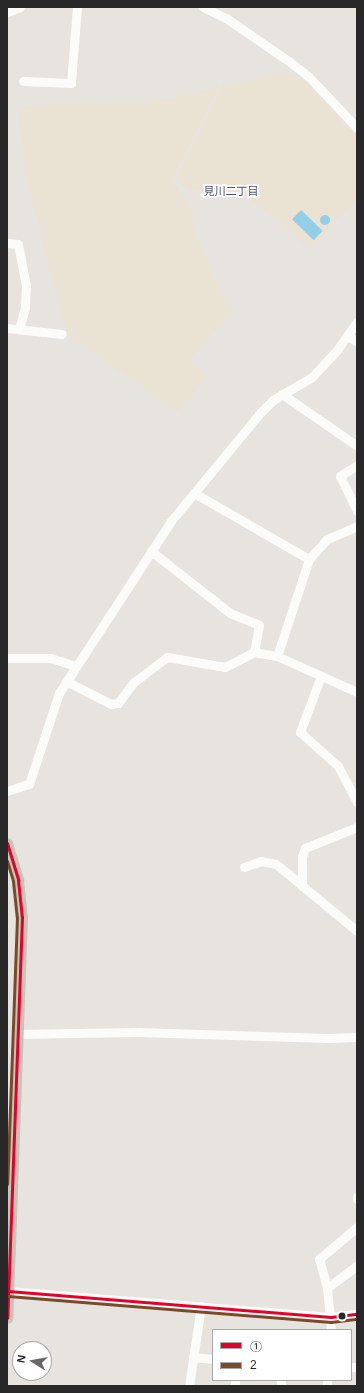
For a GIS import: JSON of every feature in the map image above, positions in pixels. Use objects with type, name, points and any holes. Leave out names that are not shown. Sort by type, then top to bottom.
[{"type":"main road","points":[[7,843],[18,880],[22,909],[18,1034],[9,1213],[7,1318]]},
{"type":"street","points":[[7,12],[20,7]]},
{"type":"street","points":[[24,81],[71,83],[76,7]]},
{"type":"street","points":[[203,7],[226,18],[295,66],[357,128]]},
{"type":"street","points":[[7,243],[18,244],[26,286],[25,308],[19,329]]},
{"type":"street","points":[[7,791],[30,784],[53,704],[66,681],[151,551],[194,493],[261,412],[282,394],[312,377],[357,321]]},
{"type":"street","points":[[7,328],[62,334]]},
{"type":"street","points":[[347,335],[357,342]]},
{"type":"street","points":[[282,394],[357,446]]},
{"type":"street","points":[[357,465],[340,476],[357,511]]},
{"type":"street","points":[[194,493],[309,559]]},
{"type":"street","points":[[277,656],[309,559],[327,539],[357,526]]},
{"type":"street","points":[[151,551],[230,613],[259,625],[254,652]]},
{"type":"street","points":[[66,681],[111,704],[118,703],[134,682],[167,657],[225,667],[254,652],[277,656],[357,692]]},
{"type":"street","points":[[7,658],[50,658],[76,666]]},
{"type":"street","points":[[321,676],[300,732],[338,766],[357,802]]},
{"type":"street","points":[[302,886],[302,857],[305,848],[357,828]]},
{"type":"street","points":[[244,867],[268,862],[276,864],[357,931]]},
{"type":"street","points":[[18,1034],[137,1032],[328,1038],[357,1037]]},
{"type":"street","points":[[331,1329],[327,1288],[319,1259],[357,1227]]},
{"type":"street","points":[[327,1288],[357,1265]]},
{"type":"street","points":[[8,1291],[331,1317],[357,1314]]},
{"type":"street","points":[[189,1386],[202,1306]]},
{"type":"street","points":[[193,1357],[212,1359]]},
{"type":"shaded area","points":[[278,73],[295,75],[305,82],[343,124],[357,135],[357,199],[310,249],[241,192],[220,185],[188,191],[176,177],[221,87]]},
{"type":"shaded area","points":[[219,87],[172,180],[189,205],[194,227],[218,289],[233,311],[189,359],[208,377],[177,412],[67,334],[24,170],[18,107],[65,103],[145,105],[145,101],[167,99]]},
{"type":"water","points":[[301,210],[323,231],[314,240],[292,219]]},
{"type":"water","points":[[323,215],[327,215],[329,216],[329,224],[323,225],[320,222],[320,218]]},
{"type":"transit line","name":"①","points":[[7,843],[18,880],[22,917],[7,1318]]},
{"type":"transit line","name":"2","points":[[7,861],[13,881],[17,917],[7,1184]]},
{"type":"transit line","name":"①","points":[[8,1291],[331,1317],[357,1314]]},
{"type":"transit line","name":"2","points":[[8,1296],[331,1322],[357,1319]]},
{"type":"district","name":"見川二丁目","points":[[231,191]]}]
